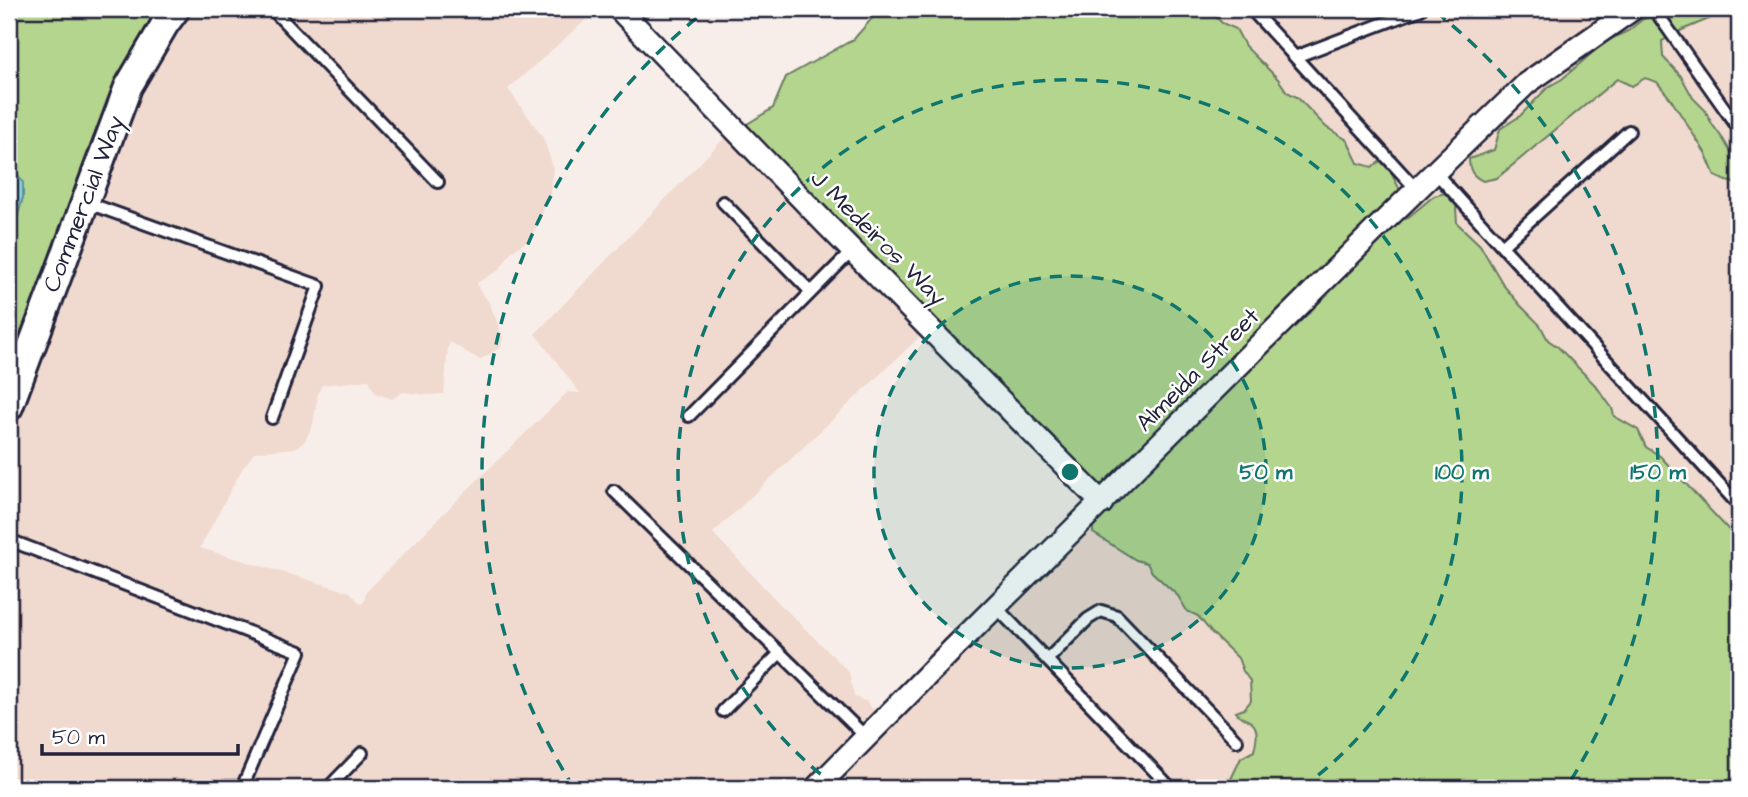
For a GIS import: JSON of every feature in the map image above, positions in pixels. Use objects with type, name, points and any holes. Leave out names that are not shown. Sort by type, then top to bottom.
[{"type":"street","name":"Commercial Way","points":[[9,407],[128,87],[176,9]]},
{"type":"street","name":"J Medeiros Way","points":[[619,9],[1102,503]]},
{"type":"street","name":"Almeida Street","points":[[816,788],[1527,83],[1633,9]]},
{"type":"lane","points":[[272,9],[438,182]]},
{"type":"lane","points":[[1251,9],[1417,190]]},
{"type":"lane","points":[[1295,57],[1421,9]]},
{"type":"lane","points":[[1654,9],[1739,129]]},
{"type":"lane","points":[[1502,246],[1629,131]]},
{"type":"lane","points":[[1435,172],[1726,492],[1739,503]]},
{"type":"lane","points":[[85,202],[319,286],[272,418]]},
{"type":"lane","points":[[723,202],[811,292]]},
{"type":"lane","points":[[690,416],[853,250]]},
{"type":"lane","points":[[614,491],[866,737]]},
{"type":"lane","points":[[9,540],[300,652],[242,788]]},
{"type":"lane","points":[[996,607],[1171,788]]},
{"type":"lane","points":[[1047,660],[1088,619],[1101,611],[1116,615],[1237,741]]},
{"type":"lane","points":[[723,711],[780,653]]},
{"type":"lane","points":[[328,788],[362,753]]},
{"type":"shaded area","points":[[174,9],[598,9],[508,89],[543,137],[553,167],[551,194],[530,239],[511,252],[499,270],[477,283],[490,304],[503,338],[501,347],[480,360],[450,342],[444,394],[403,392],[392,399],[375,393],[369,380],[322,385],[318,393],[313,425],[304,442],[295,448],[255,452],[242,469],[200,548],[350,592],[361,604],[364,602],[366,592],[568,392],[580,393],[535,334],[734,128],[930,327],[713,533],[849,672],[854,697],[866,701],[876,713],[1085,525],[1093,527],[1093,533],[1136,560],[1147,563],[1152,572],[1178,596],[1187,611],[1198,616],[1238,658],[1250,681],[1251,701],[1244,709],[1236,712],[1238,716],[1252,723],[1257,732],[1254,751],[1241,758],[1231,779],[1220,788],[9,788],[9,402]]},
{"type":"shaded area","points":[[1209,9],[1667,9],[1643,19],[1628,31],[1605,42],[1562,79],[1548,87],[1520,116],[1500,129],[1494,150],[1469,159],[1497,178],[1617,79],[1645,78],[1657,82],[1670,98],[1706,154],[1715,176],[1739,184],[1739,541],[1660,456],[1646,447],[1638,430],[1614,416],[1612,408],[1596,386],[1548,340],[1540,325],[1504,286],[1480,245],[1457,223],[1456,208],[1434,196],[1406,219],[1398,219],[1383,159],[1372,167],[1358,164],[1347,140],[1326,127],[1297,97],[1287,93],[1278,79],[1245,46],[1236,29],[1222,23]]},
{"type":"shaded area","points":[[1733,9],[1739,9],[1739,166],[1705,110],[1693,98],[1681,76],[1663,58],[1662,41]]},
{"type":"green space","points":[[9,9],[174,9],[9,402],[9,257],[23,197],[23,183],[9,166]]},
{"type":"green space","points":[[880,9],[1208,9],[1222,23],[1236,29],[1245,46],[1278,79],[1287,92],[1297,97],[1326,127],[1347,140],[1358,163],[1372,167],[1384,159],[1404,198],[1398,219],[1406,219],[1434,196],[1445,193],[1460,201],[1456,208],[1457,223],[1480,245],[1504,286],[1540,325],[1548,340],[1596,386],[1612,408],[1614,416],[1638,430],[1646,447],[1660,456],[1739,541],[1739,788],[1220,788],[1231,779],[1241,758],[1254,751],[1256,739],[1254,725],[1236,712],[1244,709],[1251,701],[1250,681],[1238,658],[1198,616],[1187,611],[1178,596],[1152,572],[1147,563],[1136,560],[1093,533],[1093,527],[1085,525],[1096,505],[736,131],[773,108],[786,77],[854,39]]},
{"type":"green space","points":[[1667,9],[1733,9],[1662,41],[1663,57],[1681,76],[1693,98],[1705,110],[1739,166],[1739,184],[1715,176],[1706,154],[1670,98],[1657,82],[1645,78],[1632,86],[1617,79],[1497,178],[1483,181],[1474,175],[1469,159],[1494,150],[1500,129],[1520,116],[1548,87],[1562,79],[1605,42],[1628,31],[1643,19]]},
{"type":"water","points":[[9,166],[23,183],[23,197],[9,257]]}]
